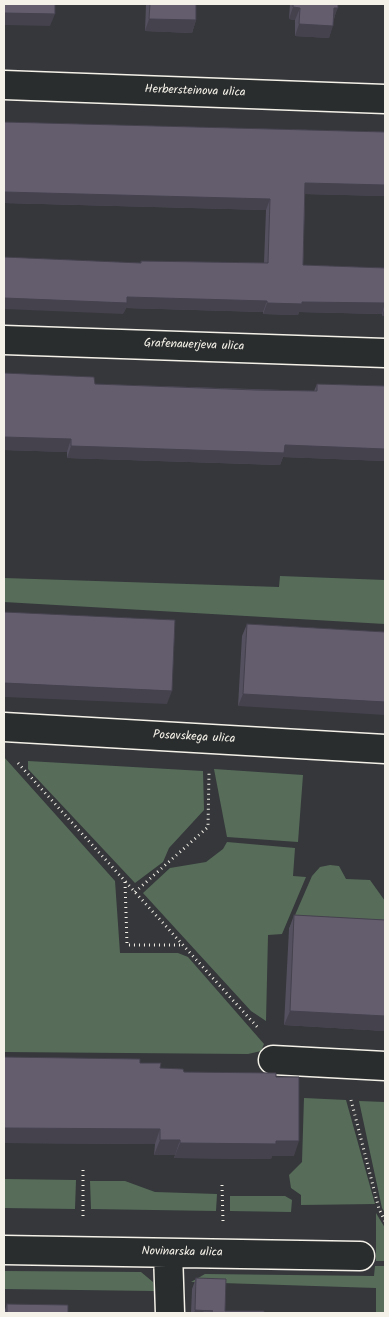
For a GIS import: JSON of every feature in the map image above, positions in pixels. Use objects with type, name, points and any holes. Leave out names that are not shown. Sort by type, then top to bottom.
[{"type":"street","name":"Herbersteinova ulica","points":[[4,85],[385,99]]},
{"type":"street","name":"Grafenauerjeva ulica","points":[[4,340],[385,353]]},
{"type":"street","name":"Posavskega ulica","points":[[4,728],[385,749]]},
{"type":"street","points":[[269,1048],[351,1064],[385,1066]]},
{"type":"street","name":"Novinarska ulica","points":[[4,1250],[360,1256]]},
{"type":"street","points":[[168,1253],[170,1313]]},
{"type":"path","points":[[135,892],[208,827],[210,739]]},
{"type":"path","points":[[16,762],[183,945],[269,1048]]},
{"type":"path","points":[[125,882],[127,945],[183,945]]},
{"type":"path","points":[[351,1064],[351,1101],[379,1209],[385,1221]]},
{"type":"path","points":[[82,1252],[83,1170]]},
{"type":"green space","points":[[280,576],[385,580],[385,624],[4,602],[4,578],[279,587]]},
{"type":"green space","points":[[4,757],[115,881],[120,953],[178,953],[188,957],[264,1044],[261,1051],[248,1054],[4,1052]]},
{"type":"green space","points":[[28,761],[203,771],[204,810],[169,848],[163,862],[135,883],[28,769]]},
{"type":"green space","points":[[214,769],[303,775],[298,842],[227,837]]},
{"type":"green space","points":[[227,842],[295,848],[293,876],[306,877],[282,934],[268,935],[266,1021],[251,1011],[143,893],[170,868],[206,862],[223,849]]},
{"type":"green space","points":[[339,866],[346,879],[370,880],[385,901],[385,935],[289,929],[312,876],[320,867]]},
{"type":"green space","points":[[304,1098],[346,1100],[375,1204],[301,1205],[301,1195],[291,1188],[289,1175],[302,1162]]},
{"type":"green space","points":[[359,1101],[385,1102],[385,1213],[382,1208]]},
{"type":"green space","points":[[4,1179],[76,1180],[75,1209],[4,1208]]},
{"type":"green space","points":[[90,1181],[125,1181],[155,1192],[217,1194],[216,1211],[91,1209]]},
{"type":"green space","points":[[230,1196],[285,1196],[292,1200],[291,1212],[230,1211]]},
{"type":"green space","points":[[376,1213],[385,1228],[385,1261],[376,1261]]},
{"type":"green space","points":[[375,1266],[385,1266],[384,1313],[376,1313],[376,1288],[191,1282],[205,1274],[374,1276]]},
{"type":"green space","points":[[4,1271],[141,1272],[153,1282],[154,1291],[4,1289]]},
{"type":"building","points":[[4,4],[55,4],[55,14],[4,13]]},
{"type":"building","points":[[150,4],[196,4],[196,20],[149,19]]},
{"type":"building","points":[[293,4],[338,4],[338,8],[334,8],[333,26],[299,24],[300,8],[293,7]]},
{"type":"building","points":[[4,122],[385,132],[385,185],[305,183],[303,265],[385,268],[385,303],[302,302],[302,304],[267,303],[267,301],[127,297],[127,303],[4,298],[4,257],[141,263],[141,261],[268,263],[270,199],[4,192]]},
{"type":"building","points":[[4,373],[94,377],[95,384],[256,390],[317,391],[317,384],[385,386],[385,449],[285,445],[284,453],[71,446],[71,439],[4,437]]},
{"type":"building","points":[[4,612],[175,620],[172,691],[4,683]]},
{"type":"building","points":[[247,624],[385,632],[385,702],[243,694]]},
{"type":"building","points":[[294,915],[385,920],[385,1016],[290,1011]]},
{"type":"building","points":[[4,1057],[140,1059],[140,1063],[161,1063],[160,1068],[183,1069],[184,1072],[276,1073],[276,1077],[299,1077],[299,1141],[276,1141],[276,1144],[180,1143],[180,1140],[160,1140],[160,1129],[4,1128]]},
{"type":"building","points":[[196,1278],[226,1279],[225,1311],[264,1311],[264,1313],[203,1313],[203,1311],[213,1311],[195,1310]]},
{"type":"building","points":[[7,1304],[68,1305],[68,1313],[7,1313]]}]
